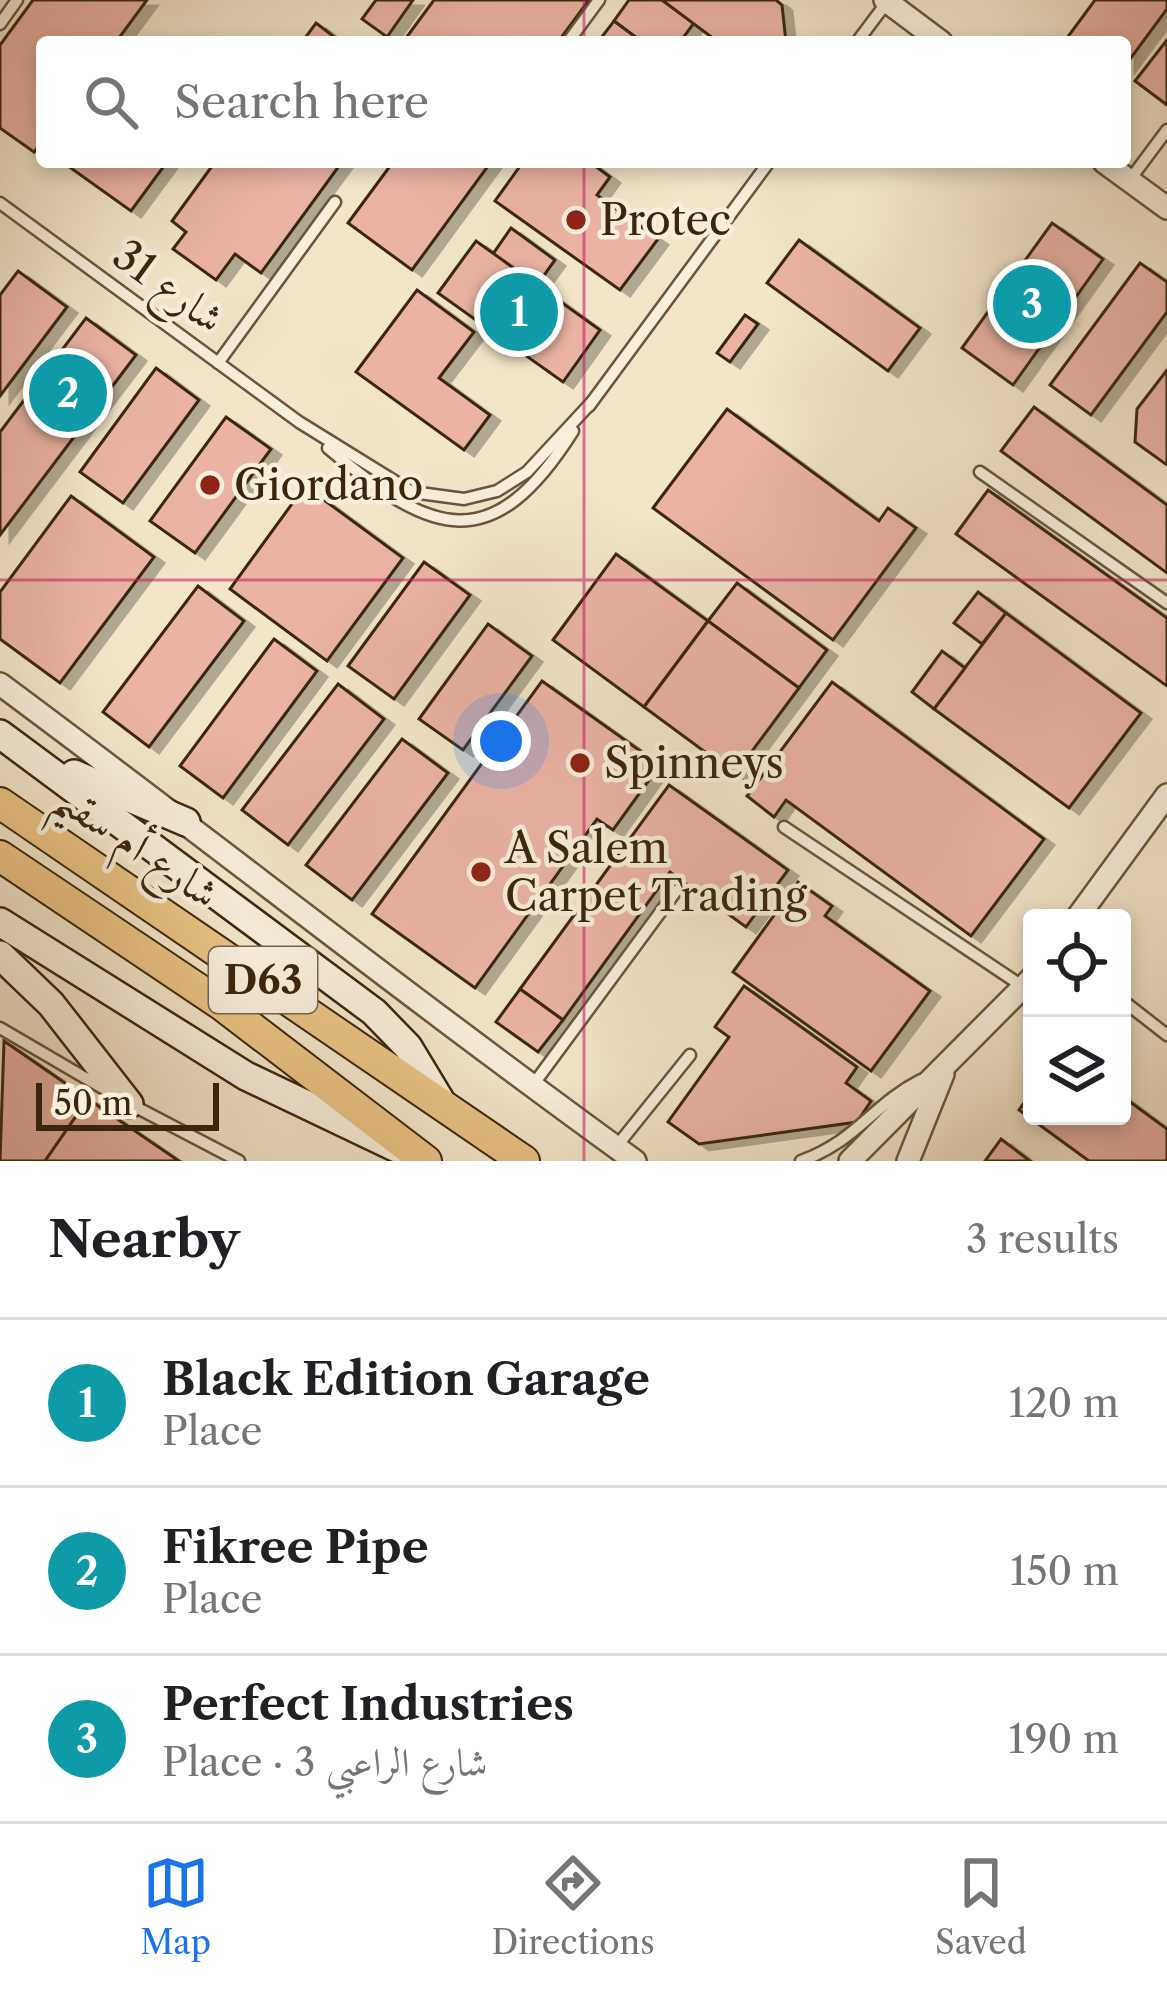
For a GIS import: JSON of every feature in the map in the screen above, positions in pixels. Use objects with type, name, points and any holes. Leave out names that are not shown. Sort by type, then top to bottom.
[{"type":"main road","points":[[0,734],[374,1012],[408,1047],[440,1100]]},
{"type":"main road","points":[[31,755],[186,822]]},
{"type":"main road","name":"شارع أم سقيم","points":[[0,803],[524,1161]]},
{"type":"main road","name":"شارع أم سقيم","points":[[0,856],[238,1017],[425,1160]]},
{"type":"main road","points":[[0,922],[246,1076],[425,1160]]},
{"type":"main road","points":[[0,955],[42,994],[129,1104]]},
{"type":"street","points":[[886,1],[933,36]]},
{"type":"street","points":[[1112,168],[1167,208]]},
{"type":"street","points":[[0,684],[186,822],[348,952],[635,1161]]},
{"type":"street","points":[[1084,909],[1167,795]]},
{"type":"street","points":[[850,1161],[1023,988]]},
{"type":"street","points":[[908,1161],[945,1068]]},
{"type":"lane","points":[[0,24],[17,0]]},
{"type":"lane","points":[[572,36],[599,0]]},
{"type":"lane","points":[[861,36],[886,1]]},
{"type":"lane","points":[[1129,181],[1167,130]]},
{"type":"lane","points":[[591,403],[765,168]]},
{"type":"lane","points":[[218,363],[335,202]]},
{"type":"lane","name":"شارع 31","points":[[0,203],[299,422],[404,506],[434,518],[467,520],[499,513],[526,496],[591,403]]},
{"type":"lane","name":"شارع 31","points":[[299,422],[412,492],[464,500],[497,491],[527,472],[591,403]]},
{"type":"lane","points":[[980,472],[1167,603]]},
{"type":"lane","points":[[784,826],[1023,980]]},
{"type":"lane","points":[[531,1088],[676,892]]},
{"type":"lane","points":[[1131,1007],[1167,1035]]},
{"type":"lane","points":[[2,1033],[239,1161]]},
{"type":"lane","points":[[616,1147],[690,1055]]},
{"type":"lane","points":[[801,1161],[852,1138],[893,1094],[945,1068]]},
{"type":"building","points":[[33,0],[147,0],[120,36],[36,36],[34,152],[0,128],[0,45]]},
{"type":"building","points":[[376,0],[413,0],[388,36],[362,19]]},
{"type":"building","points":[[434,0],[589,0],[562,36],[407,36]]},
{"type":"building","points":[[629,0],[662,0],[694,23],[684,36],[634,36],[614,21]]},
{"type":"building","points":[[662,0],[776,0],[782,5],[785,36],[710,36]]},
{"type":"building","points":[[1095,0],[1167,0],[1167,9],[1131,58],[1131,36],[1068,36]]},
{"type":"building","points":[[614,21],[634,36],[603,36]]},
{"type":"building","points":[[316,23],[333,36],[306,36]]},
{"type":"building","points":[[1167,40],[1167,105],[1135,81]]},
{"type":"building","points":[[71,168],[163,168],[131,211]]},
{"type":"building","points":[[211,168],[338,168],[261,273],[235,254],[216,280],[173,249],[186,232],[172,221]]},
{"type":"building","points":[[389,168],[487,168],[412,270],[348,223]]},
{"type":"building","name":"Protec","points":[[519,168],[598,168],[610,177],[597,195],[658,239],[620,290],[495,201]]},
{"type":"building","points":[[1052,223],[1103,259],[1013,385],[962,348]]},
{"type":"building","points":[[511,228],[555,260],[537,285],[493,254]]},
{"type":"building","points":[[799,240],[920,328],[888,371],[767,283]]},
{"type":"building","points":[[476,241],[600,330],[563,382],[438,293]]},
{"type":"building","points":[[1140,263],[1167,282],[1167,312],[1091,415],[1050,385]]},
{"type":"building","points":[[18,271],[67,307],[0,396],[0,295]]},
{"type":"building","points":[[417,290],[474,332],[439,378],[490,415],[464,450],[356,372]]},
{"type":"building","points":[[745,315],[758,324],[730,362],[717,353]]},
{"type":"building","points":[[86,318],[136,355],[0,535],[0,432]]},
{"type":"building","points":[[156,368],[199,400],[123,503],[80,472]]},
{"type":"building","points":[[1167,370],[1167,465],[1135,442],[1137,409]]},
{"type":"building","points":[[1034,407],[1167,505],[1167,573],[1001,451]]},
{"type":"building","points":[[727,409],[879,521],[888,508],[916,528],[833,640],[653,508]]},
{"type":"building","name":"Giordano","points":[[226,417],[271,449],[195,553],[150,521]]},
{"type":"building","points":[[305,486],[403,558],[327,661],[230,589]]},
{"type":"building","points":[[988,490],[1167,618],[1167,686],[956,534]]},
{"type":"building","points":[[71,496],[154,557],[60,683],[0,639],[0,592]]},
{"type":"building","points":[[616,554],[708,621],[644,707],[553,640]]},
{"type":"building","points":[[424,562],[470,595],[394,699],[348,666]]},
{"type":"building","points":[[737,583],[827,650],[799,688],[708,621]]},
{"type":"building","points":[[198,586],[244,621],[149,747],[103,712]]},
{"type":"building","points":[[978,592],[1006,613],[982,644],[954,623]]},
{"type":"building","points":[[1006,613],[1141,713],[1069,808],[934,709]]},
{"type":"building","points":[[708,621],[799,688],[735,774],[644,707]]},
{"type":"building","points":[[488,624],[532,656],[463,750],[419,719]]},
{"type":"building","points":[[274,639],[317,671],[223,798],[180,766]]},
{"type":"building","points":[[942,651],[965,668],[934,709],[912,692]]},
{"type":"building","name":"A Salem Carpet Trading","points":[[542,681],[660,765],[613,830],[597,819],[475,988],[372,914]]},
{"type":"building","points":[[832,682],[1044,839],[971,936],[786,800],[774,817],[747,796]]},
{"type":"building","points":[[338,684],[384,719],[288,845],[242,810]]},
{"type":"building","points":[[402,739],[448,773],[352,900],[306,865]]},
{"type":"building","points":[[669,785],[788,870],[746,927],[670,872],[563,1020],[520,989]]},
{"type":"building","points":[[798,882],[832,906],[825,916],[930,991],[871,1071],[733,972]]},
{"type":"building","points":[[744,986],[857,1067],[846,1083],[871,1101],[857,1122],[699,1144],[668,1122],[729,1037],[715,1027]]},
{"type":"building","points":[[520,989],[563,1020],[538,1052],[496,1022]]},
{"type":"building","points":[[4,1041],[88,1099],[45,1161],[0,1161]]},
{"type":"building","points":[[88,1099],[179,1161],[45,1161]]},
{"type":"building","points":[[1131,1103],[1167,1129],[1167,1161],[1089,1161],[1040,1125],[1131,1125]]},
{"type":"building","points":[[1001,1139],[1030,1161],[985,1161]]},
{"type":"place","name":"Protec","points":[[576,220]]},
{"type":"place","name":"Perfect Industries","points":[[1032,304]]},
{"type":"place","name":"Black Edition Garage","points":[[519,312]]},
{"type":"place","name":"Fikree Pipe","points":[[68,393]]},
{"type":"place","name":"Giordano","points":[[210,485]]},
{"type":"place","name":"Spinneys","points":[[580,763]]},
{"type":"place","name":"A Salem Carpet Trading","points":[[481,872]]}]
